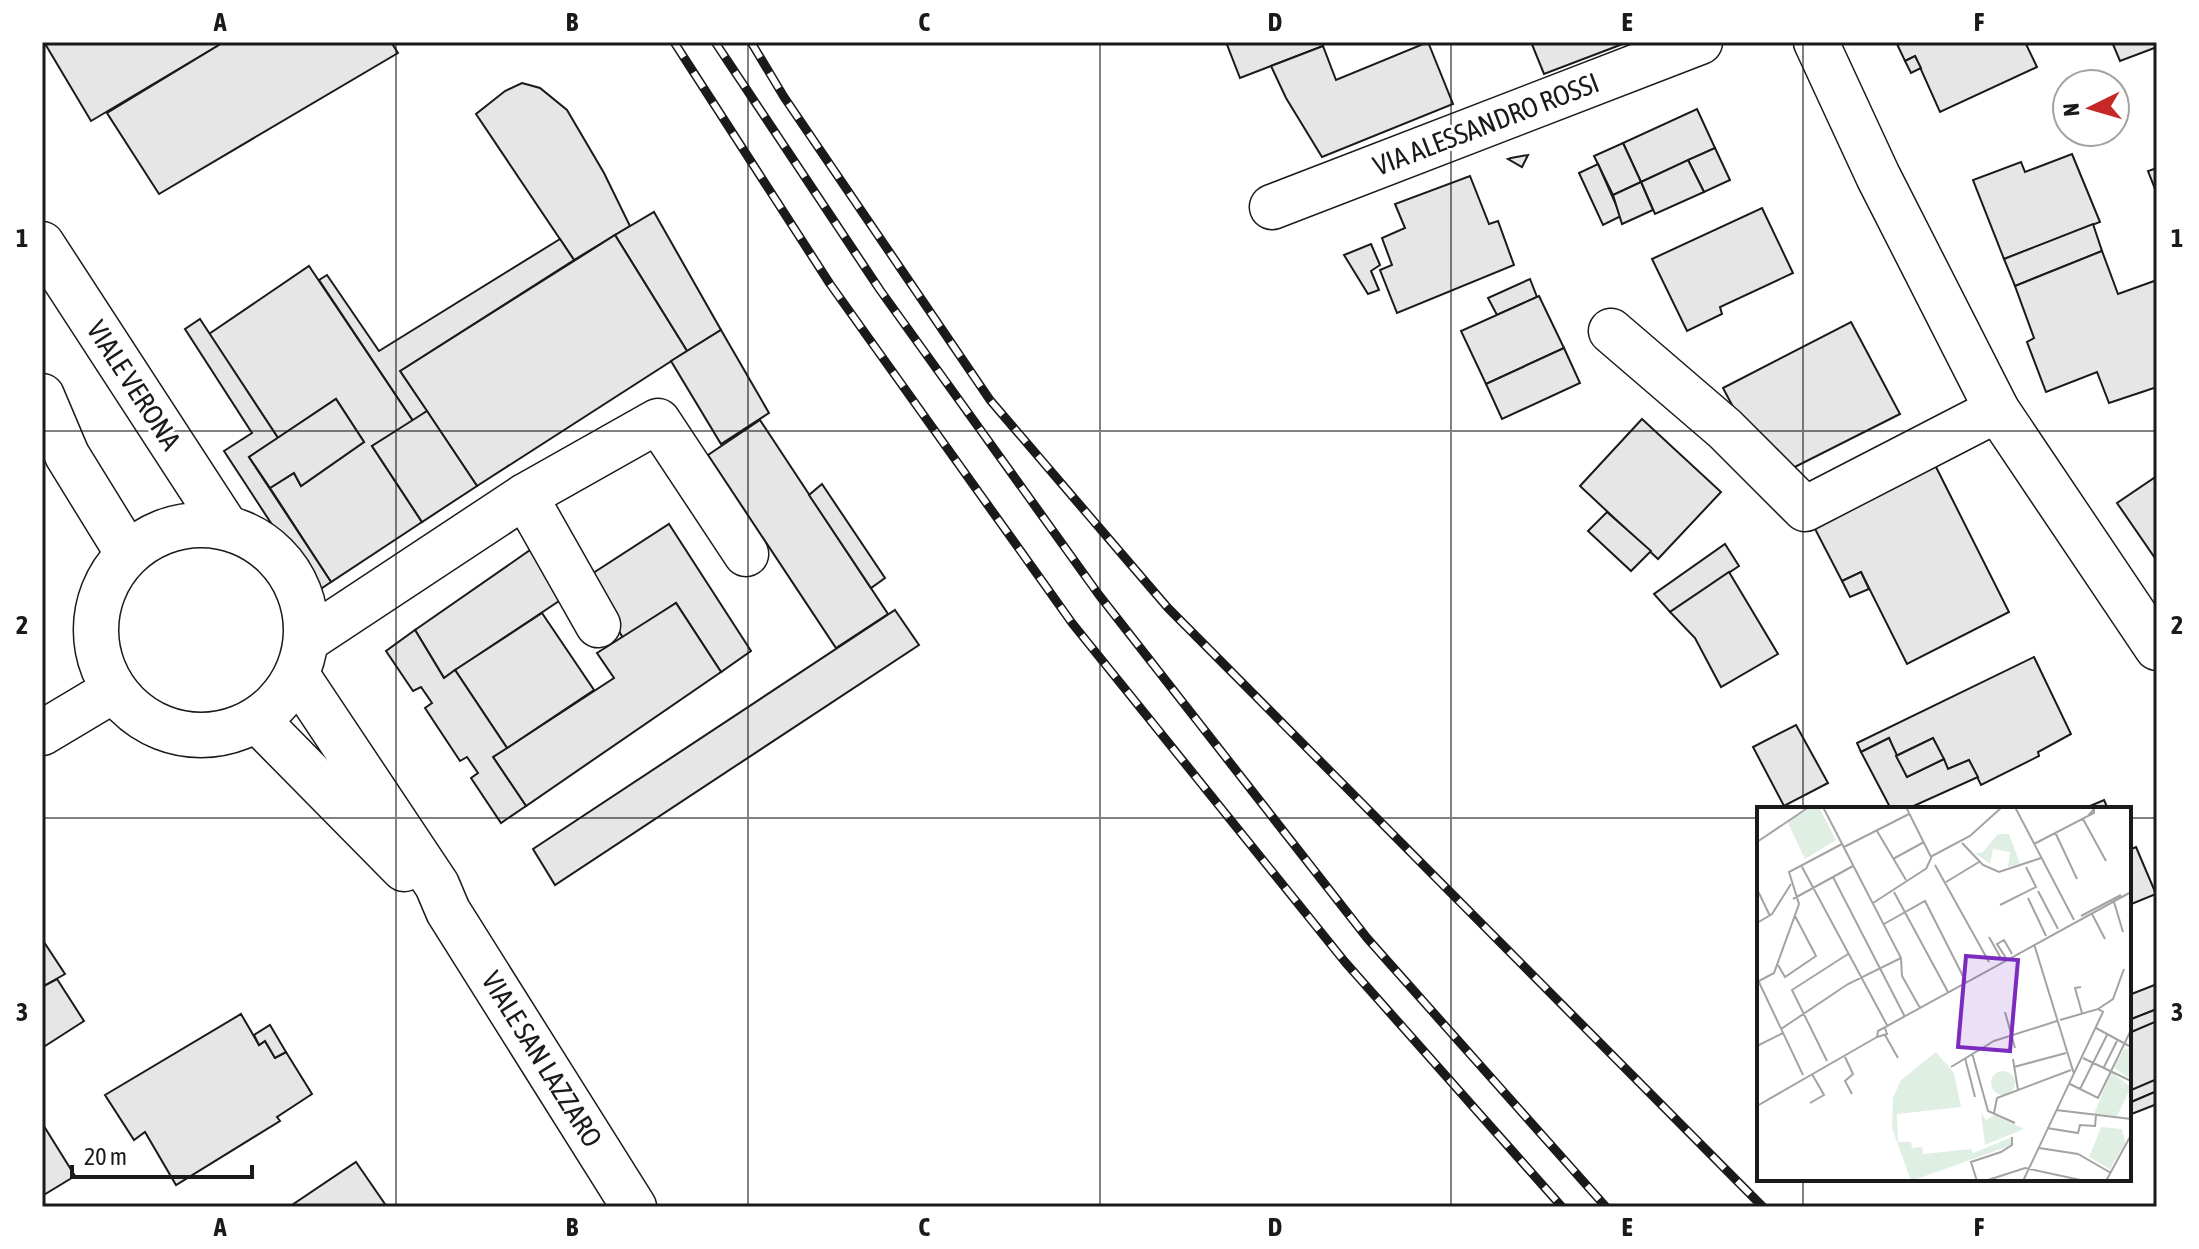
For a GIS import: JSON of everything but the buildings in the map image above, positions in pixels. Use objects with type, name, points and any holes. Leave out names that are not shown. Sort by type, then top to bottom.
[{"type":"street","name":"VIA ALESSANDRO ROSSI","points":[[1272,207],[1700,42]]},
{"type":"street","points":[[1816,42],[1878,176],[1997,410],[2157,648]]},
{"type":"street","name":"VIALE VERONA","points":[[42,244],[226,527]]},
{"type":"street","points":[[1611,331],[1725,429],[1805,509],[1997,410]]},
{"type":"street","points":[[42,396],[67,455],[128,554]]},
{"type":"street","points":[[302,657],[301,596],[281,560],[262,543],[226,527],[197,524],[169,529],[139,543],[111,575],[97,611],[97,649],[114,690],[147,720],[181,733],[215,735],[257,720],[275,706],[302,657],[525,496],[658,421],[746,554]]},
{"type":"street","points":[[525,496],[598,625]]},
{"type":"street","name":"VIALE SAN LAZZARO","points":[[302,657],[620,1202]]},
{"type":"street","points":[[42,733],[114,690]]},
{"type":"street","name":"VIALE SAN LAZZARO","points":[[257,720],[448,911]]},
{"type":"railway","points":[[674,42],[830,284],[1072,623],[1345,962],[1562,1207]]},
{"type":"railway","points":[[715,42],[880,290],[1099,595],[1367,938],[1606,1207]]},
{"type":"railway","points":[[751,42],[784,97],[990,400],[1168,608],[1763,1207]]}]
